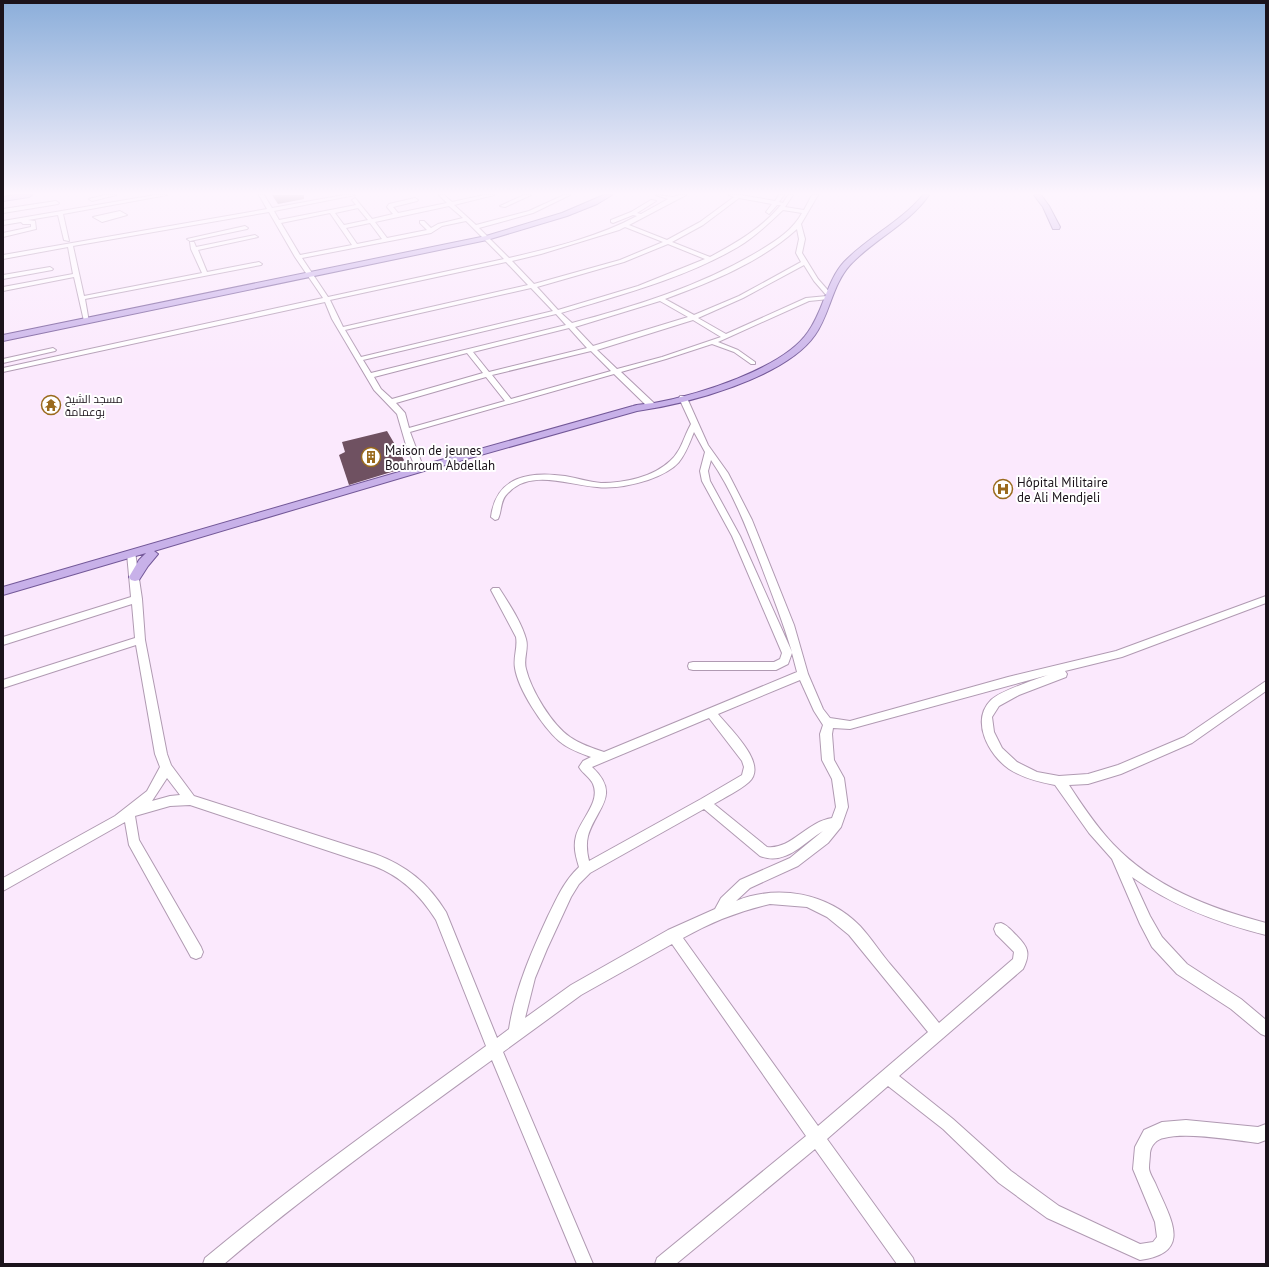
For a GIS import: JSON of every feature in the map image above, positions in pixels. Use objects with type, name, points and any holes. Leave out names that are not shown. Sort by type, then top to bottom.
[{"type":"main road","points":[[3,338],[86,319],[402,254]]},
{"type":"main road","points":[[3,597],[420,469],[636,408],[652,406],[683,398],[743,378],[768,367],[795,351],[806,342],[814,331],[834,282],[847,264],[859,254]]},
{"type":"main road","points":[[3,334],[86,319]]},
{"type":"main road","points":[[3,591],[133,557],[152,554],[641,411],[652,406]]},
{"type":"main road","points":[[135,577],[140,567],[152,554]]},
{"type":"street","points":[[3,257],[16,254]]},
{"type":"street","points":[[72,254],[86,319]]},
{"type":"street","points":[[196,254],[205,274]]},
{"type":"street","points":[[296,254],[327,300],[335,319],[378,390],[403,416],[406,431],[420,469]]},
{"type":"street","points":[[298,257],[313,254]]},
{"type":"street","points":[[503,254],[592,349],[652,406]]},
{"type":"street","points":[[53,350],[6,360],[6,369],[426,279],[531,254]]},
{"type":"street","points":[[341,329],[533,286],[609,264],[635,254]]},
{"type":"street","points":[[699,254],[710,259]]},
{"type":"street","points":[[555,310],[631,286],[707,254]]},
{"type":"street","points":[[358,357],[640,288],[719,254]]},
{"type":"street","points":[[369,376],[570,326],[661,299],[703,282],[755,254]]},
{"type":"street","points":[[406,431],[616,373],[726,337],[808,299],[828,297],[800,254]]},
{"type":"street","points":[[391,402],[488,374],[592,349],[693,318],[742,297],[805,262]]},
{"type":"street","points":[[82,298],[259,264]]},
{"type":"street","points":[[383,281],[453,266]]},
{"type":"street","points":[[3,277],[50,269]]},
{"type":"street","points":[[421,273],[426,279]]},
{"type":"street","points":[[19,286],[20,274]]},
{"type":"street","points":[[3,289],[76,275]]},
{"type":"street","points":[[661,299],[726,337]]},
{"type":"street","points":[[138,335],[180,326],[187,327],[189,330]]},
{"type":"street","points":[[712,342],[741,354],[753,363]]},
{"type":"street","points":[[469,351],[510,402]]},
{"type":"street","points":[[683,398],[694,423],[709,451],[724,473],[748,520],[789,625],[803,674],[819,711],[824,719],[829,723],[850,725],[1008,682],[1086,663],[1150,643],[1266,599]]},
{"type":"street","points":[[495,517],[495,508],[500,494],[513,484],[524,480],[548,478],[565,479],[594,485],[608,485],[640,480],[671,466],[678,459],[694,423]]},
{"type":"street","points":[[693,666],[776,666],[784,661],[786,653],[736,536],[710,492],[704,471],[709,451]]},
{"type":"street","points":[[133,557],[140,640],[161,754],[166,767],[190,800]]},
{"type":"street","points":[[496,590],[522,643],[520,668],[530,692],[562,737],[576,745],[604,757]]},
{"type":"street","points":[[3,641],[137,598]]},
{"type":"street","points":[[3,684],[140,640]]},
{"type":"street","points":[[1086,663],[1015,692],[995,703],[987,717],[988,732],[998,751],[1013,765],[1035,776],[1059,781],[1088,779],[1115,771],[1188,740],[1266,685]]},
{"type":"street","points":[[586,869],[581,854],[582,835],[600,801],[601,794],[598,780],[586,767],[587,764],[803,674]]},
{"type":"street","points":[[516,1032],[521,999],[531,968],[566,893],[574,880],[586,869],[705,803],[746,778],[749,766],[746,757],[710,713]]},
{"type":"street","points":[[720,913],[726,902],[745,884],[794,862],[824,839],[837,823],[842,807],[838,778],[828,760],[826,748],[826,734],[829,723]]},
{"type":"street","points":[[3,885],[128,813],[151,794],[161,779],[166,767]]},
{"type":"street","points":[[1059,781],[1088,824],[1118,857],[1143,878],[1172,895],[1207,912],[1266,930]]},
{"type":"street","points":[[128,813],[170,800],[190,800],[375,860],[388,865],[413,881],[428,897],[441,916],[494,1048],[585,1264]]},
{"type":"street","points":[[705,803],[764,852],[770,854],[779,853],[795,846],[822,826],[837,823]]},
{"type":"street","points":[[128,813],[132,822],[133,841],[196,952]]},
{"type":"street","points":[[1118,857],[1145,920],[1157,942],[1182,969],[1236,1004],[1266,1029]]},
{"type":"street","points":[[210,1264],[262,1221],[372,1138],[516,1032],[576,990],[673,935],[720,913],[758,901],[782,898],[808,902],[832,912],[854,930],[937,1032]]},
{"type":"street","points":[[663,1264],[816,1138],[937,1032],[1020,962],[1020,949],[1001,929]]},
{"type":"street","points":[[673,935],[907,1264]]},
{"type":"street","points":[[887,1076],[948,1124],[1005,1176],[1053,1212],[1140,1252],[1154,1250],[1162,1246],[1166,1238],[1163,1222],[1141,1169],[1143,1147],[1150,1136],[1162,1130],[1186,1128],[1258,1135],[1266,1132]]},
{"type":"building","name":"Maison de jeunes Bouhroum Abdellah","points":[[387,431],[404,460],[398,470],[349,485],[339,455],[345,452],[342,442]]},
{"type":"place","name":"مسجد الشيخ بوعمامة","points":[[51,405]]},
{"type":"place","name":"Maison de jeunes Bouhroum Abdellah","points":[[371,457]]},
{"type":"place","name":"Hôpital Militaire de Ali Mendjeli","points":[[1003,489]]}]
